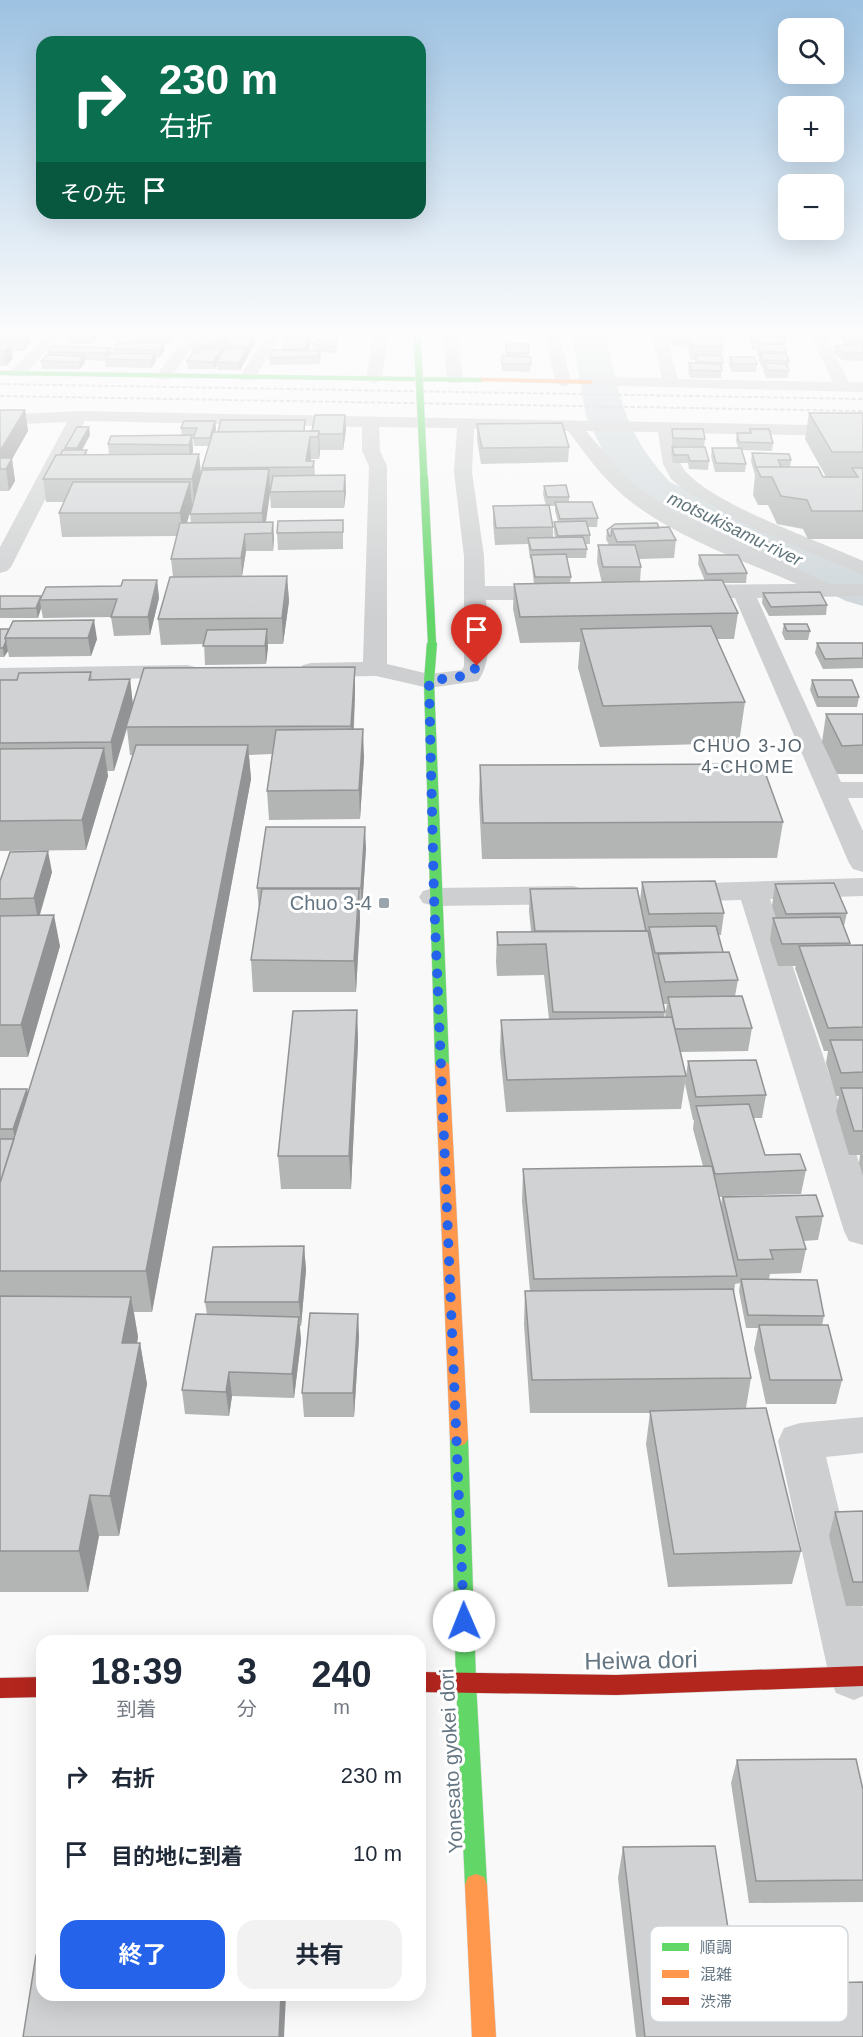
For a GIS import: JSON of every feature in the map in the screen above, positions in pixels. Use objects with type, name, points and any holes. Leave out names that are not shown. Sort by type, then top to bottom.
[{"type":"street","points":[[0,567],[74,427]]},
{"type":"street","points":[[370,427],[372,451],[378,466],[374,653],[376,669]]},
{"type":"street","name":"Yonesato gyokei dori","points":[[422,427],[432,643],[429,681],[434,897],[463,1538],[466,1683],[484,2037]]},
{"type":"street","points":[[294,670],[376,669],[429,681],[470,675],[477,666],[476,593],[463,472],[466,427]]},
{"type":"street","points":[[574,427],[608,470],[640,500],[696,529],[846,590],[863,607]]},
{"type":"street","points":[[660,427],[666,451],[679,476],[711,498],[863,568]]},
{"type":"street","points":[[663,427],[863,431]]},
{"type":"street","points":[[662,592],[846,590]]},
{"type":"street","points":[[743,591],[863,863]]},
{"type":"street","points":[[476,593],[580,592]]},
{"type":"street","points":[[0,675],[212,672]]},
{"type":"street","points":[[832,790],[863,790]]},
{"type":"street","points":[[646,893],[863,887]]},
{"type":"street","points":[[753,891],[863,1231]]},
{"type":"street","points":[[434,897],[599,894]]},
{"type":"street","points":[[859,1676],[800,1441],[863,1435]]},
{"type":"street","name":"Heiwa dori","points":[[426,1682],[616,1685],[859,1676]]},
{"type":"street","points":[[0,1688],[36,1687]]},
{"type":"building","points":[[0,427],[15,427],[0,451]]},
{"type":"building","points":[[77,427],[89,427],[77,448],[65,448]]},
{"type":"building","points":[[213,427],[210,438],[193,438],[197,428],[181,428]]},
{"type":"building","points":[[219,427],[304,427],[304,431],[218,432]]},
{"type":"building","points":[[313,427],[344,427],[343,434],[319,434],[319,431],[312,431]]},
{"type":"building","points":[[478,427],[563,427],[569,447],[482,448]]},
{"type":"building","points":[[817,427],[863,427],[863,452],[832,452]]},
{"type":"building","points":[[672,429],[703,429],[705,439],[673,438]]},
{"type":"building","points":[[750,429],[769,429],[773,443],[739,442],[737,433],[751,433]]},
{"type":"building","points":[[319,431],[318,437],[310,437],[306,461],[314,461],[313,467],[202,468],[213,432]]},
{"type":"building","points":[[192,435],[189,445],[108,444],[111,436]]},
{"type":"building","points":[[672,447],[705,447],[709,461],[690,461],[688,455],[674,455]]},
{"type":"building","points":[[712,448],[741,448],[746,464],[716,463]]},
{"type":"building","points":[[63,450],[87,450],[84,455],[60,455]]},
{"type":"building","points":[[752,453],[789,454],[791,460],[778,460],[781,467],[756,467]]},
{"type":"building","points":[[199,454],[192,479],[43,479],[56,455]]},
{"type":"building","points":[[0,458],[12,458],[6,469],[0,469]]},
{"type":"building","points":[[756,467],[818,467],[823,477],[858,477],[852,468],[863,468],[863,511],[812,511],[807,500],[781,496],[772,477],[761,477]]},
{"type":"building","points":[[269,469],[262,513],[190,514],[202,470]]},
{"type":"building","points":[[345,475],[344,491],[270,492],[273,476]]},
{"type":"building","points":[[73,482],[190,482],[180,513],[59,513]]},
{"type":"building","points":[[566,485],[569,497],[547,497],[544,486]]},
{"type":"building","points":[[555,502],[592,502],[598,518],[560,519]]},
{"type":"building","points":[[549,505],[553,527],[496,528],[493,506]]},
{"type":"building","points":[[343,520],[343,532],[277,533],[278,521]]},
{"type":"building","points":[[586,521],[590,535],[558,536],[554,522]]},
{"type":"building","points":[[273,522],[272,533],[245,534],[241,558],[171,559],[180,523]]},
{"type":"building","points":[[657,523],[659,528],[612,529],[611,536],[607,530],[615,524]]},
{"type":"building","points":[[669,527],[676,540],[617,542],[612,529]]},
{"type":"building","points":[[583,537],[587,549],[531,550],[528,538]]},
{"type":"building","points":[[598,545],[635,545],[641,567],[603,567]]},
{"type":"building","points":[[566,554],[571,577],[535,577],[531,555]]},
{"type":"building","points":[[699,555],[738,555],[747,573],[707,574]]},
{"type":"building","points":[[287,576],[282,618],[158,619],[170,577]]},
{"type":"building","points":[[123,580],[157,580],[148,617],[111,617],[117,599],[40,600],[46,587],[121,586]]},
{"type":"building","points":[[722,580],[738,613],[520,617],[514,584]]},
{"type":"building","points":[[820,592],[827,605],[771,607],[763,593]]},
{"type":"building","points":[[0,596],[41,596],[36,608],[0,609]]},
{"type":"building","points":[[94,620],[88,638],[5,638],[13,621]]},
{"type":"building","points":[[784,624],[807,624],[810,631],[787,631]]},
{"type":"building","points":[[711,626],[745,702],[603,706],[581,629]]},
{"type":"building","points":[[0,629],[9,629],[3,648],[0,648]]},
{"type":"building","points":[[267,629],[265,646],[203,646],[207,630]]},
{"type":"building","points":[[817,643],[863,643],[863,658],[825,659]]},
{"type":"building","points":[[355,667],[351,726],[126,727],[144,668]]},
{"type":"building","points":[[91,672],[89,680],[130,679],[111,742],[0,743],[0,680],[17,680],[19,673]]},
{"type":"building","points":[[812,680],[852,680],[859,697],[818,697]]},
{"type":"building","points":[[826,714],[863,714],[863,745],[842,746]]},
{"type":"building","points":[[363,729],[359,790],[267,791],[276,730]]},
{"type":"building","points":[[136,745],[248,745],[146,1271],[0,1271],[0,1183]]},
{"type":"building","points":[[104,748],[82,820],[0,821],[0,749]]},
{"type":"building","points":[[762,764],[783,822],[483,823],[480,765]]},
{"type":"building","points":[[266,827],[365,827],[361,888],[257,888]]},
{"type":"building","points":[[48,851],[34,898],[0,899],[0,881],[10,852]]},
{"type":"building","points":[[715,881],[724,913],[649,914],[642,882]]},
{"type":"building","points":[[834,883],[847,913],[786,914],[775,884]]},
{"type":"building","points":[[637,888],[646,931],[535,931],[530,889]]},
{"type":"building","points":[[262,889],[359,889],[354,961],[251,960]]},
{"type":"building","points":[[54,915],[21,1025],[0,1025],[0,916]]},
{"type":"building","points":[[840,917],[850,943],[782,944],[773,918]]},
{"type":"building","points":[[716,926],[723,952],[655,953],[649,927]]},
{"type":"building","points":[[648,931],[665,1012],[553,1012],[546,944],[498,945],[497,932]]},
{"type":"building","points":[[863,945],[863,1027],[828,1028],[799,946]]},
{"type":"building","points":[[729,952],[738,980],[665,982],[658,954]]},
{"type":"building","points":[[742,996],[752,1028],[675,1029],[668,997]]},
{"type":"building","points":[[357,1010],[349,1156],[278,1156],[293,1011]]},
{"type":"building","points":[[672,1017],[686,1076],[507,1080],[501,1020]]},
{"type":"building","points":[[830,1040],[863,1040],[863,1072],[841,1073]]},
{"type":"building","points":[[756,1060],[766,1095],[696,1097],[688,1061]]},
{"type":"building","points":[[841,1088],[863,1088],[863,1131],[854,1131]]},
{"type":"building","points":[[0,1089],[27,1089],[13,1129],[0,1129]]},
{"type":"building","points":[[749,1104],[765,1155],[800,1154],[806,1170],[715,1174],[696,1106]]},
{"type":"building","points":[[0,1139],[14,1139],[1,1180],[0,1180]]},
{"type":"building","points":[[712,1166],[737,1276],[534,1279],[523,1169]]},
{"type":"building","points":[[816,1195],[823,1216],[796,1217],[806,1249],[770,1250],[773,1259],[738,1260],[723,1197]]},
{"type":"building","points":[[304,1246],[299,1302],[205,1302],[213,1247]]},
{"type":"building","points":[[741,1279],[817,1280],[824,1316],[748,1315]]},
{"type":"building","points":[[733,1289],[751,1378],[532,1380],[525,1291]]},
{"type":"building","points":[[0,1296],[131,1297],[122,1343],[140,1343],[110,1496],[90,1495],[79,1551],[0,1551]]},
{"type":"building","points":[[310,1313],[358,1314],[353,1393],[302,1393]]},
{"type":"building","points":[[196,1314],[299,1317],[292,1374],[229,1372],[226,1392],[182,1390]]},
{"type":"building","points":[[759,1325],[828,1325],[842,1380],[770,1380]]},
{"type":"building","points":[[766,1408],[801,1551],[674,1554],[650,1411]]},
{"type":"building","points":[[863,1511],[863,1582],[853,1582],[835,1512]]},
{"type":"building","points":[[856,1759],[863,1790],[863,1880],[756,1881],[737,1760]]},
{"type":"building","points":[[715,1846],[728,1926],[650,1926],[650,2022],[848,2022],[848,1982],[863,1982],[863,2037],[645,2037],[623,1847]]},
{"type":"building","points":[[36,1955],[36,2001],[281,2001],[279,2037],[23,2037]]},
{"type":"waterway","name":"motsukisamu-river","points":[[611,427],[629,462],[655,491],[863,591]]},
{"type":"traffic: fast","points":[[422,427],[432,643]]},
{"type":"traffic: fast","points":[[432,643],[429,681],[442,1064]]},
{"type":"traffic: fast","points":[[459,1439],[466,1682],[476,1885]]},
{"type":"traffic: slow","points":[[442,1064],[459,1439]]},
{"type":"traffic: slow","points":[[476,1885],[484,2037]]},
{"type":"traffic: jam","points":[[426,1682],[616,1685],[863,1676]]},
{"type":"traffic: jam","points":[[0,1688],[36,1687]]},
{"type":"place","name":"Chuo 3-4","points":[[384,903]]},
{"type":"district","name":"CHUO 3-JO 4-CHOME","points":[[748,756]]},
{"type":"route","points":[[464,1621],[463,1538],[434,897],[429,681],[470,675],[477,666]]}]
